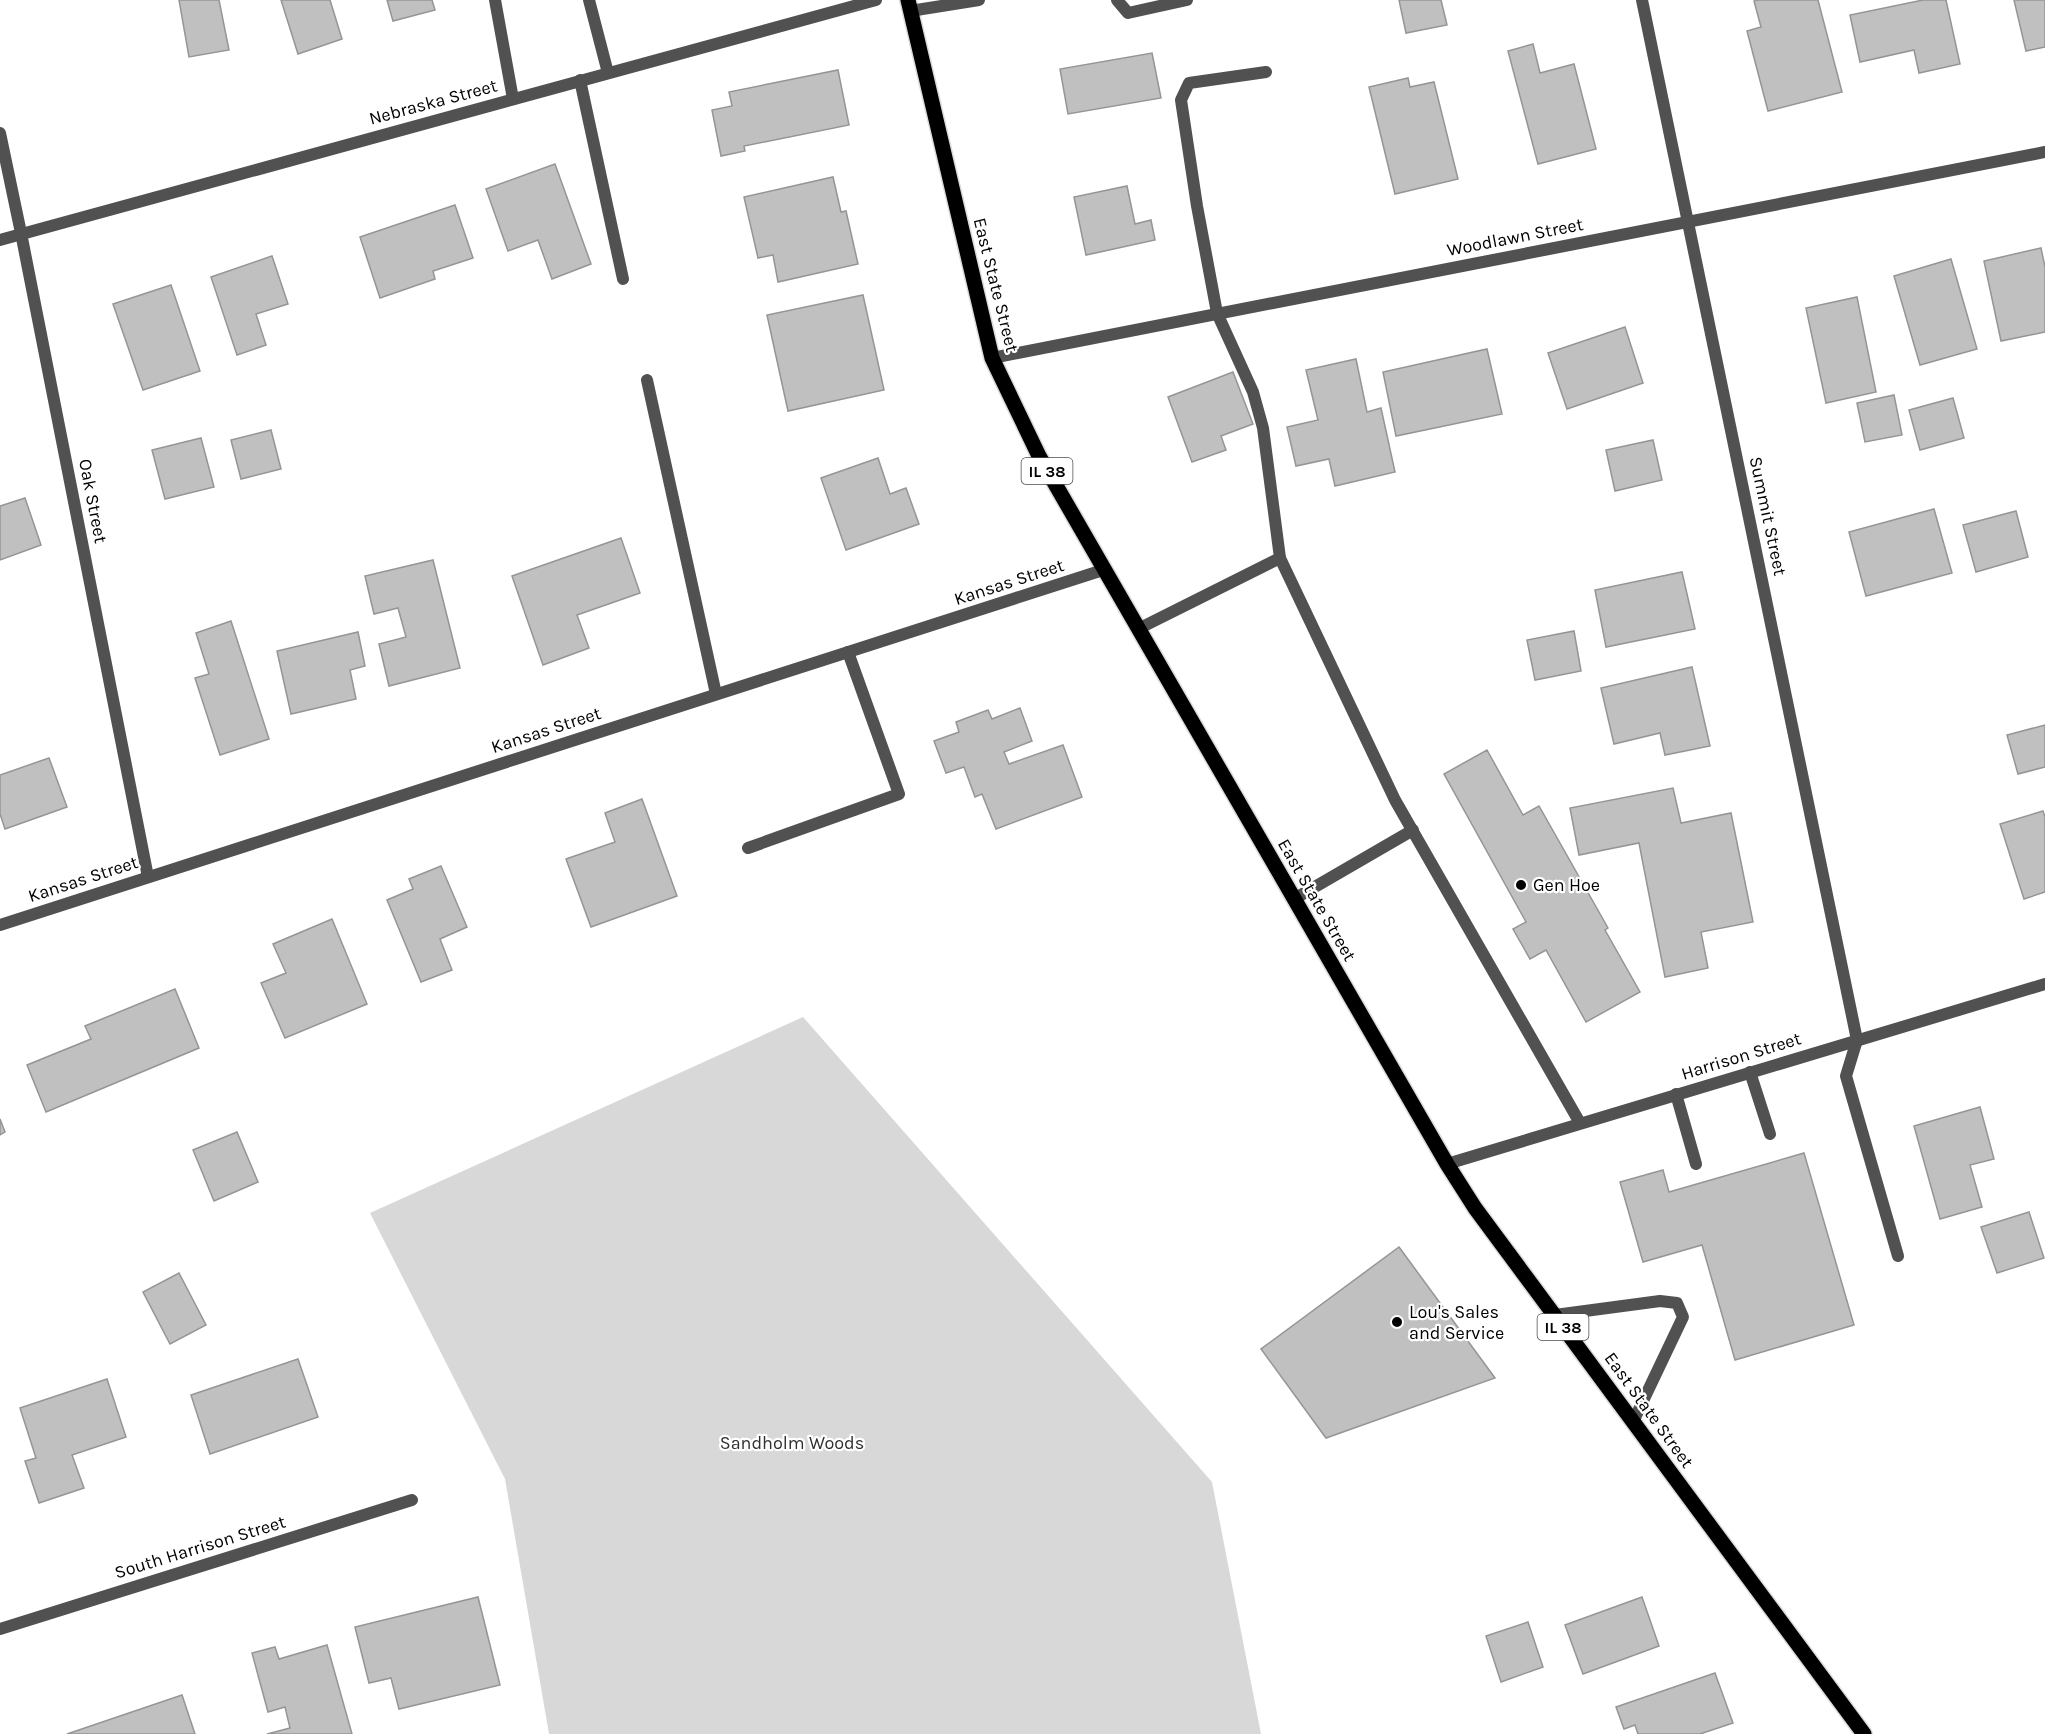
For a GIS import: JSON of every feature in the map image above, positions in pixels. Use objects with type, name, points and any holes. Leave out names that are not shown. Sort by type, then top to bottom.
[{"type":"main road","name":"East State Street","points":[[909,5],[992,358],[1038,456],[1293,899],[1475,1208],[1863,1734]]},
{"type":"street","points":[[495,0],[513,99]]},
{"type":"street","points":[[589,0],[608,73]]},
{"type":"street","name":"Nebraska Street","points":[[0,240],[876,0]]},
{"type":"street","points":[[909,5],[980,0]]},
{"type":"street","points":[[1118,0],[1128,13],[1187,0]]},
{"type":"street","name":"Summit Street","points":[[1642,0],[1857,1040]]},
{"type":"street","points":[[1266,72],[1189,83],[1181,100],[1197,206],[1217,313],[1253,392],[1263,428],[1280,558],[1395,800],[1580,1123]]},
{"type":"street","points":[[580,80],[623,279]]},
{"type":"street","name":"Oak Street","points":[[0,133],[148,877]]},
{"type":"street","name":"Woodlawn Street","points":[[992,358],[2045,152]]},
{"type":"street","points":[[647,380],[716,694]]},
{"type":"street","points":[[1138,629],[1280,558]]},
{"type":"street","name":"Kansas Street","points":[[0,925],[1104,570]]},
{"type":"street","points":[[748,848],[899,794],[848,652]]},
{"type":"street","points":[[1293,899],[1413,830]]},
{"type":"street","name":"Harrison Street","points":[[1447,1164],[2045,985]]},
{"type":"street","points":[[1857,1040],[1846,1076],[1898,1256]]},
{"type":"street","points":[[1750,1072],[1770,1134]]},
{"type":"street","points":[[1677,1094],[1696,1164]]},
{"type":"street","points":[[1555,1315],[1660,1301],[1677,1303],[1683,1317],[1633,1422]]},
{"type":"street","name":"South Harrison Street","points":[[0,1629],[411,1500]]},
{"type":"green space","name":"Sandholm Woods","points":[[803,1017],[1212,1482],[1261,1734],[549,1734],[505,1479],[370,1213]]},
{"type":"building","points":[[179,0],[219,0],[229,50],[189,57]]},
{"type":"building","points":[[281,0],[330,0],[342,39],[298,54]]},
{"type":"building","points":[[387,0],[432,0],[435,10],[393,21]]},
{"type":"building","points":[[1399,0],[1441,0],[1447,25],[1406,33]]},
{"type":"building","points":[[1818,0],[1842,92],[1768,111],[1747,31],[1761,27],[1754,1]]},
{"type":"building","points":[[1923,0],[1946,0],[1960,64],[1919,73],[1914,50],[1860,62],[1850,15]]},
{"type":"building","points":[[2014,0],[2045,0],[2045,47],[2026,51]]},
{"type":"building","points":[[1533,44],[1540,73],[1574,64],[1596,149],[1538,164],[1508,51]]},
{"type":"building","points":[[1152,53],[1161,98],[1068,114],[1060,69]]},
{"type":"building","points":[[838,70],[849,125],[744,146],[745,151],[721,156],[712,110],[732,106],[729,92]]},
{"type":"building","points":[[1408,78],[1410,87],[1434,82],[1458,179],[1395,194],[1369,87]]},
{"type":"building","points":[[555,164],[591,264],[552,279],[538,240],[508,251],[486,189]]},
{"type":"building","points":[[833,177],[841,212],[846,211],[858,264],[778,282],[773,255],[758,258],[744,197]]},
{"type":"building","points":[[1127,186],[1135,224],[1151,220],[1155,240],[1086,255],[1074,197]]},
{"type":"building","points":[[455,205],[473,258],[433,271],[435,279],[380,298],[360,237]]},
{"type":"building","points":[[2041,248],[2045,267],[2045,332],[2001,341],[1984,261]]},
{"type":"building","points":[[272,256],[288,304],[256,314],[266,345],[237,355],[211,277]]},
{"type":"building","points":[[1951,259],[1977,349],[1920,365],[1894,276]]},
{"type":"building","points":[[171,285],[200,371],[143,390],[113,304]]},
{"type":"building","points":[[863,295],[884,390],[788,411],[767,315]]},
{"type":"building","points":[[1857,297],[1876,392],[1826,403],[1806,308]]},
{"type":"building","points":[[1625,327],[1643,383],[1567,409],[1548,353]]},
{"type":"building","points":[[1487,349],[1502,414],[1396,436],[1383,372]]},
{"type":"building","points":[[1356,359],[1367,412],[1381,408],[1395,472],[1335,486],[1329,459],[1296,466],[1287,427],[1318,420],[1306,370]]},
{"type":"building","points":[[1233,372],[1253,424],[1221,436],[1226,450],[1192,462],[1168,397]]},
{"type":"building","points":[[1894,395],[1902,435],[1865,442],[1857,403]]},
{"type":"building","points":[[1953,398],[1964,438],[1920,450],[1909,410]]},
{"type":"building","points":[[271,430],[281,469],[241,479],[231,440]]},
{"type":"building","points":[[201,438],[214,487],[165,499],[152,450]]},
{"type":"building","points":[[1653,440],[1662,480],[1615,491],[1606,450]]},
{"type":"building","points":[[878,458],[890,494],[906,488],[919,524],[846,550],[821,478]]},
{"type":"building","points":[[25,498],[41,545],[0,560],[0,506]]},
{"type":"building","points":[[1934,509],[1952,573],[1866,596],[1849,532]]},
{"type":"building","points":[[2016,511],[2028,557],[1976,572],[1963,525]]},
{"type":"building","points":[[621,538],[640,593],[577,615],[589,648],[543,665],[512,576]]},
{"type":"building","points":[[433,560],[460,668],[389,686],[379,644],[406,637],[398,608],[374,614],[365,576]]},
{"type":"building","points":[[1682,572],[1695,629],[1606,647],[1595,590]]},
{"type":"building","points":[[231,621],[269,739],[220,755],[195,678],[209,674],[196,633]]},
{"type":"building","points":[[1574,631],[1581,671],[1535,680],[1527,640]]},
{"type":"building","points":[[358,632],[365,666],[350,670],[356,699],[291,714],[277,651]]},
{"type":"building","points":[[1692,667],[1710,746],[1665,755],[1660,733],[1614,744],[1601,688]]},
{"type":"building","points":[[1020,708],[1032,741],[1004,752],[1009,764],[1063,745],[1082,797],[996,829],[982,794],[975,797],[964,767],[946,773],[934,741],[959,732],[956,722],[988,710],[992,719]]},
{"type":"building","points":[[2045,725],[2045,767],[2018,774],[2007,735]]},
{"type":"building","points":[[1487,750],[1523,815],[1539,806],[1608,928],[1605,930],[1640,992],[1586,1022],[1546,950],[1530,959],[1513,929],[1526,922],[1444,774]]},
{"type":"building","points":[[49,758],[67,807],[5,829],[0,814],[0,775]]},
{"type":"building","points":[[1673,788],[1681,823],[1731,813],[1753,922],[1701,932],[1708,968],[1665,977],[1639,843],[1579,855],[1570,808]]},
{"type":"building","points":[[642,799],[677,896],[591,927],[566,859],[615,842],[605,813]]},
{"type":"building","points":[[2043,811],[2045,817],[2045,892],[2024,899],[2000,824]]},
{"type":"building","points":[[441,866],[467,927],[440,939],[452,970],[421,982],[387,900],[413,889],[409,879]]},
{"type":"building","points":[[332,919],[367,1004],[285,1038],[261,983],[286,973],[273,944]]},
{"type":"building","points":[[175,989],[199,1048],[46,1112],[27,1065],[91,1039],[85,1026]]},
{"type":"building","points":[[1980,1107],[1994,1159],[1970,1165],[1982,1207],[1940,1219],[1914,1126]]},
{"type":"building","points":[[0,1119],[5,1132],[0,1135]]},
{"type":"building","points":[[237,1132],[258,1182],[214,1201],[193,1150]]},
{"type":"building","points":[[1804,1153],[1854,1325],[1735,1360],[1702,1245],[1643,1262],[1620,1182],[1663,1170],[1669,1192]]},
{"type":"building","points":[[2029,1212],[2044,1258],[1997,1273],[1981,1227]]},
{"type":"building","points":[[1399,1247],[1495,1378],[1326,1438],[1261,1349]]},
{"type":"building","points":[[179,1273],[206,1325],[170,1344],[143,1292]]},
{"type":"building","points":[[298,1359],[318,1417],[210,1454],[191,1395]]},
{"type":"building","points":[[107,1379],[126,1437],[72,1455],[84,1488],[39,1503],[25,1461],[36,1458],[20,1408]]},
{"type":"building","points":[[478,1597],[500,1685],[399,1709],[391,1678],[369,1683],[355,1627]]},
{"type":"building","points":[[1642,1597],[1659,1646],[1583,1674],[1565,1625]]},
{"type":"building","points":[[1528,1622],[1543,1667],[1501,1682],[1486,1636]]},
{"type":"building","points":[[327,1645],[352,1734],[267,1734],[290,1728],[285,1707],[268,1712],[252,1653],[275,1647],[279,1659]]},
{"type":"building","points":[[1715,1673],[1733,1723],[1700,1734],[1638,1734],[1635,1725],[1624,1729],[1616,1707]]},
{"type":"building","points":[[182,1695],[195,1734],[67,1734]]},
{"type":"place","name":"Gen Hoe","points":[[1521,885]]},
{"type":"place","name":"Lou's Sales and Service","points":[[1397,1322]]}]
